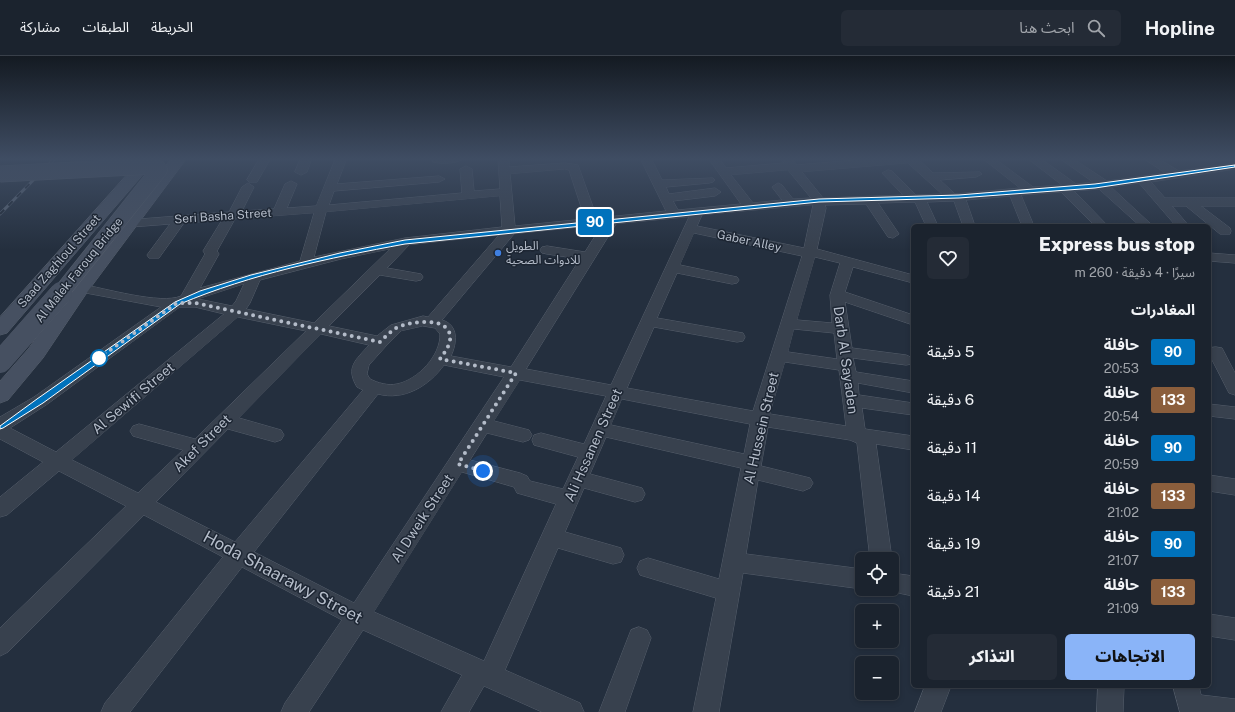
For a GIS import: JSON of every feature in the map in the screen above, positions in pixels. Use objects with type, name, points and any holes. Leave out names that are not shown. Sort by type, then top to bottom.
[{"type":"main road","name":"Saad Zaghloul Street","points":[[0,329],[123,189]]},
{"type":"main road","name":"Al Malek Farouq Bridge","points":[[0,362],[20,342],[73,279],[144,189]]},
{"type":"main road","points":[[0,395],[36,353],[80,288],[157,189]]},
{"type":"street","points":[[182,301],[247,189]]},
{"type":"street","points":[[279,212],[289,189]]},
{"type":"street","points":[[306,263],[330,189]]},
{"type":"street","points":[[467,189],[468,196]]},
{"type":"street","points":[[432,322],[509,231],[507,189]]},
{"type":"street","points":[[581,189],[592,222]]},
{"type":"street","points":[[660,189],[674,215]]},
{"type":"street","points":[[735,189],[750,208]]},
{"type":"street","points":[[779,189],[790,203]]},
{"type":"street","points":[[809,189],[819,201]]},
{"type":"street","points":[[905,189],[915,198],[931,224]]},
{"type":"street","points":[[945,189],[955,197],[968,224]]},
{"type":"street","points":[[0,426],[40,401],[182,301],[254,276],[306,263],[405,242],[611,220],[674,215],[693,221],[750,208],[790,203],[955,197],[1061,189]]},
{"type":"street","points":[[1070,189],[1100,224]]},
{"type":"street","points":[[1108,189],[1145,224]]},
{"type":"street","points":[[1150,189],[1181,224]]},
{"type":"street","name":"Seri Basha Street","points":[[131,223],[322,209],[507,192]]},
{"type":"street","points":[[665,198],[715,192]]},
{"type":"street","points":[[1014,192],[1027,224]]},
{"type":"street","points":[[869,199],[893,234]]},
{"type":"street","name":"Al Hussein Street","points":[[706,712],[760,420],[810,252],[820,208],[819,201]]},
{"type":"street","points":[[1162,202],[1235,202]]},
{"type":"street","points":[[1189,202],[1225,231]]},
{"type":"street","points":[[1220,202],[1235,212]]},
{"type":"street","points":[[154,255],[180,219]]},
{"type":"street","name":"Al Dweik Street","points":[[294,712],[359,617],[458,464],[611,220]]},
{"type":"street","name":"Gaber Alley","points":[[693,221],[848,261],[892,266],[911,278]]},
{"type":"street","name":"Ali Hssanen Street","points":[[454,712],[484,674],[552,537],[693,221]]},
{"type":"street","name":"Akef Street","points":[[0,644],[405,242]]},
{"type":"street","points":[[547,250],[588,256]]},
{"type":"street","points":[[1211,257],[1235,259]]},
{"type":"street","name":"Darb Al Sayaden","points":[[848,261],[837,295],[840,329],[852,400],[861,436],[880,552]]},
{"type":"street","points":[[672,268],[732,280]]},
{"type":"street","points":[[377,270],[416,277]]},
{"type":"street","name":"Al Sewifi Street","points":[[0,510],[237,311],[243,303],[254,276]]},
{"type":"street","points":[[80,288],[157,303],[182,301],[195,303],[380,342]]},
{"type":"street","points":[[837,295],[911,319]]},
{"type":"street","points":[[423,321],[432,322],[441,325],[448,331],[451,339],[448,347],[440,359],[426,375],[410,387],[388,391],[374,388],[363,383],[360,379],[359,369],[364,359],[389,333],[405,325],[423,321]]},
{"type":"street","points":[[648,321],[737,337]]},
{"type":"street","points":[[788,324],[840,329]]},
{"type":"street","points":[[1216,352],[1235,389]]},
{"type":"street","points":[[778,356],[846,364],[906,360]]},
{"type":"street","points":[[440,359],[760,420],[911,443]]},
{"type":"street","points":[[846,364],[911,386]]},
{"type":"street","points":[[114,712],[239,554],[374,388]]},
{"type":"street","points":[[852,400],[911,409]]},
{"type":"street","points":[[1211,410],[1235,413]]},
{"type":"street","points":[[224,421],[275,435]]},
{"type":"street","points":[[483,425],[590,453]]},
{"type":"street","points":[[601,429],[751,467],[803,483]]},
{"type":"street","name":"Hoda Shaarawy Street","points":[[0,431],[359,617],[571,712]]},
{"type":"street","points":[[139,431],[198,447]]},
{"type":"street","points":[[458,464],[569,499]]},
{"type":"street","points":[[578,479],[635,494]]},
{"type":"street","points":[[1211,484],[1235,488]]},
{"type":"street","points":[[552,537],[613,555]]},
{"type":"street","points":[[733,562],[855,578]]},
{"type":"street","points":[[648,568],[728,592]]},
{"type":"street","points":[[899,584],[911,586]]},
{"type":"street","points":[[1211,625],[1235,629]]},
{"type":"street","points":[[612,712],[639,638]]},
{"type":"street","points":[[928,712],[937,688]]},
{"type":"street","points":[[1110,712],[1111,688]]},
{"type":"street","points":[[1191,702],[1235,712]]},
{"type":"railway","points":[[0,214],[25,189]]},
{"type":"bus line","name":"90","points":[[0,426],[40,401],[177,303],[202,292],[254,276],[340,255],[405,242],[468,234],[696,214],[790,203],[959,197],[1063,189]]},
{"type":"place","name":"الطويل للادوات الصحية","points":[[498,253]]},
{"type":"route","points":[[99,358],[177,303],[190,302],[237,311],[380,342],[396,328],[414,322],[432,322],[441,325],[448,331],[451,339],[448,347],[440,359],[516,373],[458,464],[483,471]]}]
